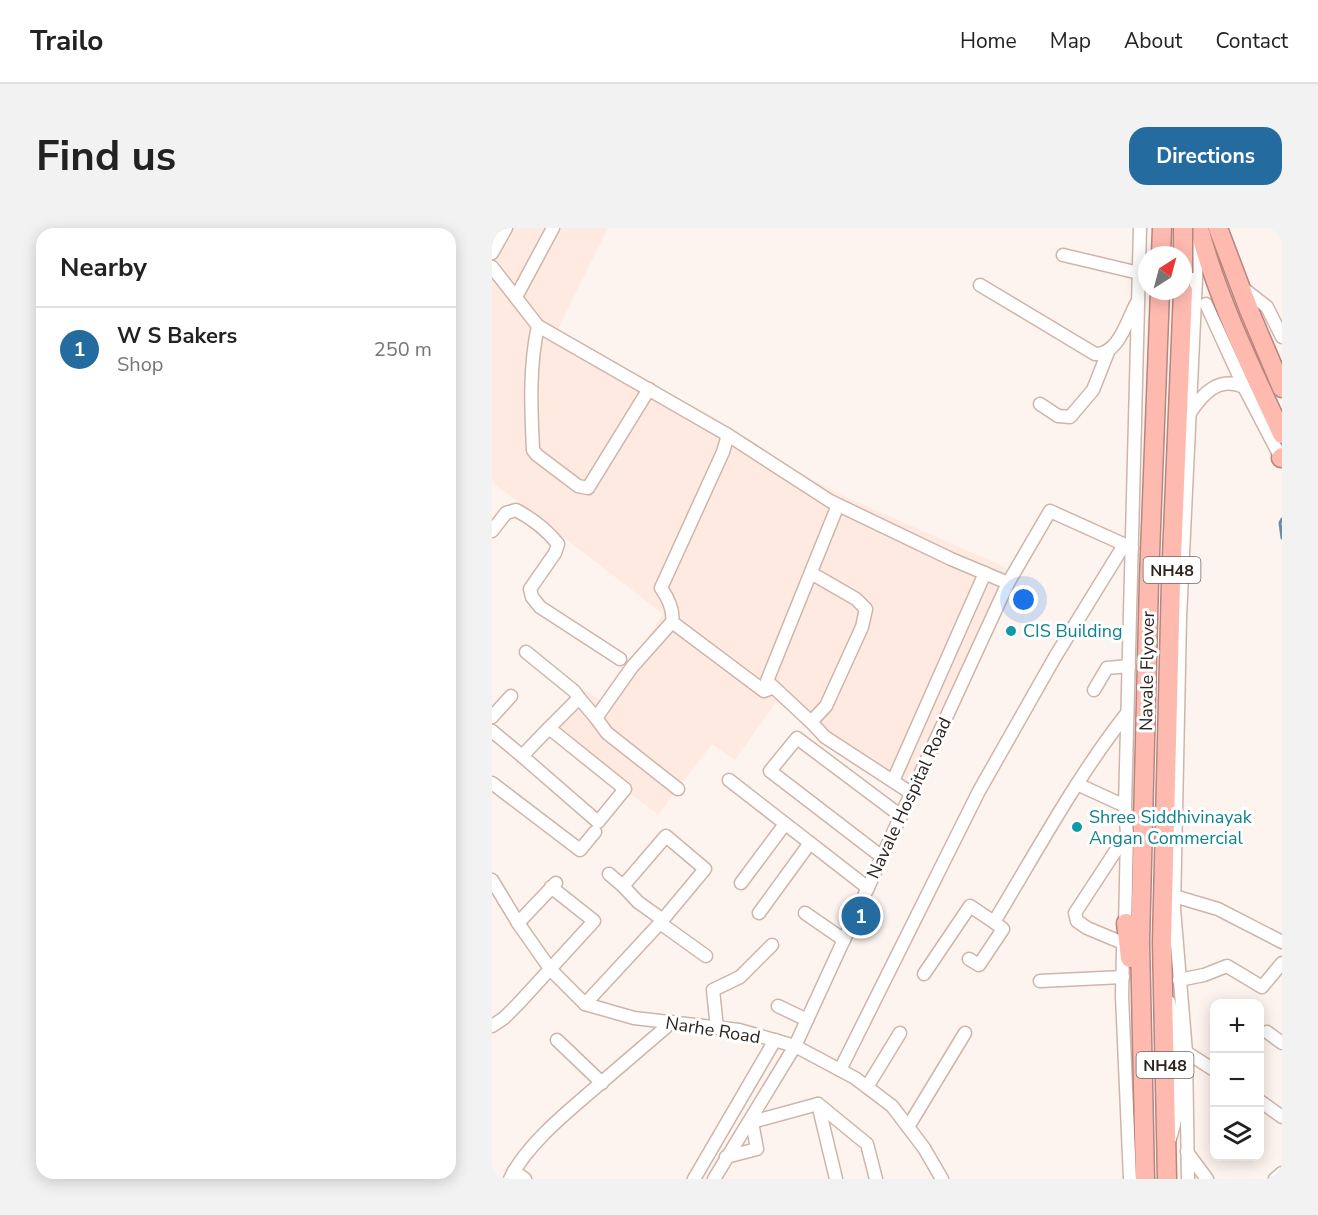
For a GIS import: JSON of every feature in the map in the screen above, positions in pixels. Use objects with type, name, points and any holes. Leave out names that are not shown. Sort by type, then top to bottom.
[{"type":"highway","points":[[1161,246],[1162,228]]},
{"type":"highway","points":[[1183,228],[1185,246]]},
{"type":"highway","points":[[1199,228],[1208,260],[1228,313],[1282,434]]},
{"type":"highway","points":[[1218,228],[1282,387]]},
{"type":"highway","name":"Navale Flyover","points":[[1142,1061],[1140,942],[1149,580],[1160,300]]},
{"type":"highway","name":"Navale Flyover","points":[[1171,980],[1162,942],[1183,300]]},
{"type":"highway","points":[[1126,923],[1136,1044],[1142,1061]]},
{"type":"highway","name":"NH48","points":[[1167,1179],[1171,980]]},
{"type":"highway","name":"NH48","points":[[1142,1061],[1145,1179]]},
{"type":"street","points":[[492,253],[506,228]]},
{"type":"street","points":[[516,297],[553,228]]},
{"type":"street","points":[[1192,251],[1199,228]]},
{"type":"street","points":[[1137,230],[1139,246]]},
{"type":"street","points":[[1063,255],[1138,265]]},
{"type":"street","points":[[492,267],[538,326],[728,435],[838,505],[1008,583]]},
{"type":"street","points":[[980,285],[1095,354],[1102,355],[1114,347],[1138,300]]},
{"type":"street","points":[[1240,286],[1277,316],[1282,337]]},
{"type":"street","points":[[1130,1179],[1123,943],[1126,923],[1128,546],[1138,300]]},
{"type":"street","points":[[1187,300],[1189,414],[1180,618],[1171,980],[1173,1021],[1184,1057],[1188,1179]]},
{"type":"street","points":[[1206,304],[1244,387],[1282,459]]},
{"type":"street","points":[[538,326],[533,348],[530,398],[533,450],[578,486],[588,488],[649,389]]},
{"type":"street","points":[[1040,404],[1058,416],[1070,417],[1093,390],[1108,352]]},
{"type":"street","points":[[1189,414],[1200,398],[1217,385],[1226,383],[1244,387]]},
{"type":"street","points":[[596,718],[632,667],[672,622],[673,616],[662,588],[711,479],[728,435]]},
{"type":"street","points":[[838,505],[767,681],[825,737],[911,793]]},
{"type":"street","points":[[492,531],[506,513],[516,510],[530,517],[543,528],[558,544],[555,553],[530,589],[532,597],[540,607],[620,659]]},
{"type":"street","name":"Navale Hospital Road","points":[[714,1179],[795,1046],[1008,583],[1050,511],[1128,546]]},
{"type":"street","points":[[840,1070],[979,791],[1054,657],[1128,546]]},
{"type":"street","points":[[811,573],[856,599],[866,609],[862,627],[826,705],[811,722]]},
{"type":"street","points":[[893,781],[984,573]]},
{"type":"street","points":[[672,622],[764,691],[772,688]]},
{"type":"street","points":[[526,652],[574,691],[608,733],[678,789]]},
{"type":"street","points":[[1094,690],[1107,668],[1129,666]]},
{"type":"street","points":[[492,717],[511,696]]},
{"type":"street","points":[[522,756],[579,698]]},
{"type":"street","points":[[994,922],[1077,784],[1127,713]]},
{"type":"street","points":[[492,731],[598,822],[625,789],[549,728]]},
{"type":"street","points":[[882,857],[770,771],[797,738],[901,816]]},
{"type":"street","points":[[729,780],[868,888]]},
{"type":"street","points":[[1077,784],[1125,806]]},
{"type":"street","points":[[493,787],[580,850],[595,832]]},
{"type":"street","points":[[741,883],[785,824]]},
{"type":"street","points":[[1123,943],[1087,928],[1077,921],[1075,913],[1127,834]]},
{"type":"street","points":[[585,1004],[661,922],[705,869],[666,836],[623,886]]},
{"type":"street","points":[[759,913],[810,843]]},
{"type":"street","points":[[609,874],[638,903],[706,956]]},
{"type":"street","name":"Narhe Road","points":[[492,880],[518,923],[551,970],[585,1004],[634,1018],[739,1030],[795,1046],[840,1070],[892,1106],[924,1148],[942,1179]]},
{"type":"street","points":[[492,1026],[504,1018],[551,970],[594,921],[554,885],[518,923]]},
{"type":"street","points":[[1174,896],[1224,912],[1282,942]]},
{"type":"street","points":[[924,974],[970,906],[1003,929],[979,965],[969,959]]},
{"type":"street","points":[[805,913],[844,940]]},
{"type":"street","points":[[717,1028],[714,990],[740,977],[772,945]]},
{"type":"street","points":[[1171,980],[1204,975],[1227,966],[1262,987],[1282,963]]},
{"type":"street","points":[[1040,981],[1123,977]]},
{"type":"street","points":[[778,1006],[807,1020]]},
{"type":"street","points":[[525,1179],[512,1175],[542,1137],[672,1022]]},
{"type":"street","points":[[1267,1032],[1282,1043]]},
{"type":"street","points":[[867,1087],[900,1033]]},
{"type":"street","points":[[908,1127],[965,1033]]},
{"type":"street","points":[[557,1040],[602,1083]]},
{"type":"street","points":[[694,1179],[775,1040]]},
{"type":"street","points":[[1184,1057],[1210,1068]]},
{"type":"street","points":[[1167,1150],[1176,1122],[1184,1057]]},
{"type":"street","points":[[726,1157],[757,1149],[752,1122],[818,1104]]},
{"type":"street","points":[[818,1104],[836,1179]]},
{"type":"street","points":[[818,1104],[867,1144],[876,1179]]},
{"type":"street","points":[[1264,1104],[1282,1116]]},
{"type":"street","points":[[1186,1151],[1207,1179]]},
{"type":"street","points":[[1275,1179],[1282,1173]]},
{"type":"shaded area","points":[[492,228],[608,228],[552,341],[843,496],[1007,568],[904,794],[776,702],[735,760],[712,744],[658,815],[544,727],[577,686],[604,702],[663,614],[492,482]]},
{"type":"waterway","points":[[1282,519],[1280,523],[1282,538]]},
{"type":"place","name":"CIS Building","points":[[1011,631]]},
{"type":"place","name":"Shree Siddhivinayak Angan Commercial","points":[[1077,827]]},
{"type":"place","name":"W S Bakers","points":[[861,916]]}]
